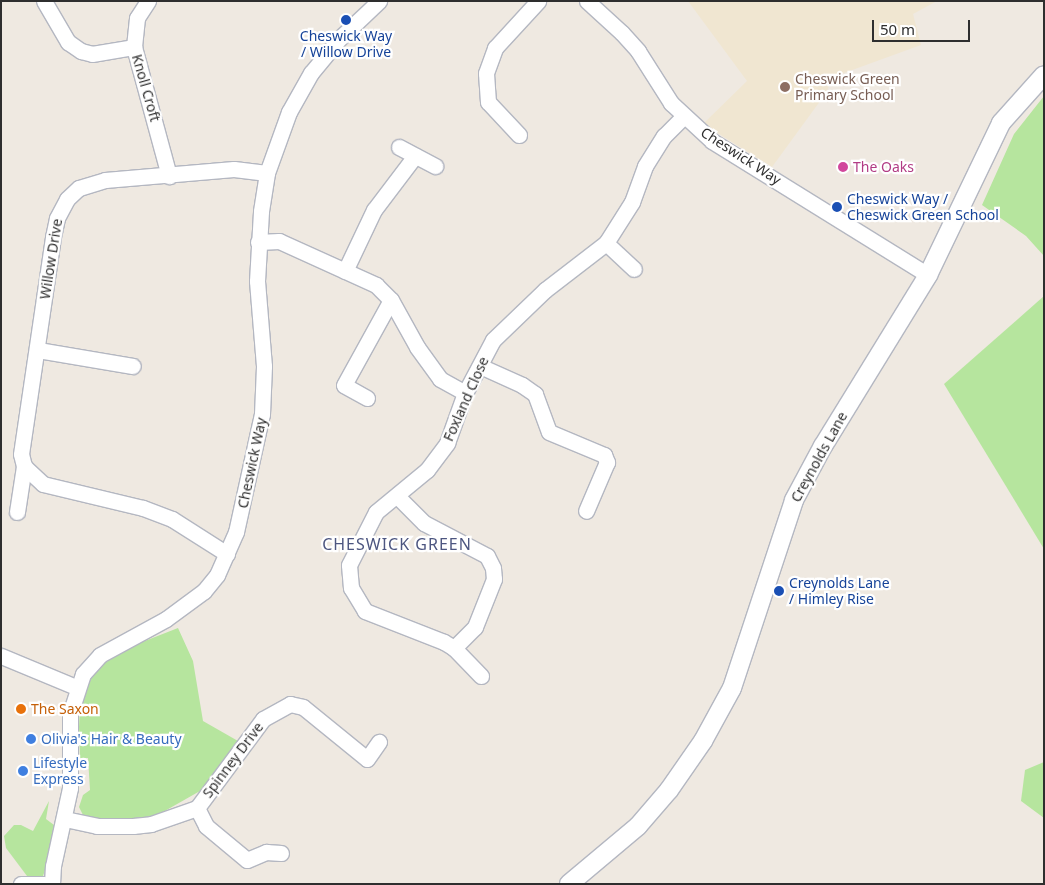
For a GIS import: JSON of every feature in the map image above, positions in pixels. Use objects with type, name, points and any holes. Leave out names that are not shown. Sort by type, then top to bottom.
[{"type":"street","points":[[44,1],[68,42],[81,51],[92,54],[134,47]]},
{"type":"street","name":"Knoll Croft","points":[[148,1],[137,18],[134,47],[169,176]]},
{"type":"street","name":"Cheswick Way","points":[[52,884],[52,866],[64,819],[71,774],[70,714],[76,687],[83,674],[100,655],[166,619],[204,591],[217,575],[227,554],[249,485],[262,414],[264,366],[256,281],[258,242],[267,173],[289,112],[311,73],[340,38],[379,1]]},
{"type":"street","points":[[519,134],[488,102],[486,73],[495,48],[538,1]]},
{"type":"street","name":"Cheswick Way","points":[[587,1],[638,51],[683,117],[712,141],[928,275]]},
{"type":"street","name":"Creynolds Lane","points":[[570,884],[638,826],[669,790],[704,741],[732,688],[794,500],[823,446],[928,275],[1001,124],[1044,75]]},
{"type":"street","name":"Foxland Close","points":[[481,676],[454,648],[429,634],[365,611],[351,588],[349,565],[376,512],[427,470],[447,443],[465,393],[493,340],[516,316],[606,243],[632,202],[645,166],[664,136],[683,117]]},
{"type":"street","points":[[399,148],[435,166]]},
{"type":"street","points":[[345,271],[374,210],[415,156]]},
{"type":"street","name":"Willow Drive","points":[[17,512],[24,466],[21,454],[38,350],[53,237],[63,203],[79,188],[92,182],[234,169],[267,173]]},
{"type":"street","points":[[258,242],[279,241],[376,285],[391,300],[417,347],[440,379],[465,393]]},
{"type":"street","points":[[606,243],[634,269]]},
{"type":"street","points":[[367,398],[344,385],[391,300]]},
{"type":"street","points":[[38,350],[133,366]]},
{"type":"street","points":[[480,366],[522,385],[534,394],[549,432],[604,455],[607,462],[586,511]]},
{"type":"street","points":[[24,466],[43,484],[144,508],[172,519],[227,554]]},
{"type":"street","points":[[397,496],[424,524],[487,556],[493,568],[494,578],[475,627],[454,648]]},
{"type":"street","points":[[1,656],[76,687]]},
{"type":"street","name":"Spinney Drive","points":[[64,819],[97,826],[133,826],[151,824],[197,808],[263,720],[290,704],[303,707],[367,758],[379,742]]},
{"type":"street","points":[[197,808],[206,826],[247,860],[266,852],[281,853]]},
{"type":"street","points":[[22,884],[44,884]]},
{"type":"shaded area","name":"Cheswick Green Primary School","points":[[688,1],[937,1],[913,14],[921,45],[833,77],[826,93],[772,167],[703,124],[747,81]]},
{"type":"green space","points":[[1044,96],[1044,256],[1026,236],[982,205],[1014,134]]},
{"type":"green space","points":[[1044,296],[1044,549],[944,384]]},
{"type":"green space","points":[[178,628],[193,661],[203,721],[238,741],[200,791],[156,816],[102,821],[83,815],[79,807],[83,795],[90,790],[88,758],[80,758],[80,705],[95,669],[132,646]]},
{"type":"green space","points":[[1044,762],[1044,818],[1021,801],[1025,770]]},
{"type":"green space","points":[[49,801],[46,819],[54,825],[43,876],[35,879],[27,876],[6,848],[4,836],[14,825],[21,825],[33,831]]},
{"type":"place","name":"Cheswick Way / Willow Drive","points":[[346,20]]},
{"type":"place","name":"Cheswick Green Primary School","points":[[785,87]]},
{"type":"place","name":"The Oaks","points":[[843,167]]},
{"type":"place","name":"Cheswick Way / Cheswick Green School","points":[[837,207]]},
{"type":"place","name":"Creynolds Lane / Himley Rise","points":[[779,591]]},
{"type":"place","name":"The Saxon","points":[[21,709]]},
{"type":"place","name":"Olivia's Hair & Beauty","points":[[31,739]]},
{"type":"place","name":"Lifestyle Express","points":[[23,771]]},
{"type":"district","name":"CHESWICK GREEN","points":[[397,544]]}]
